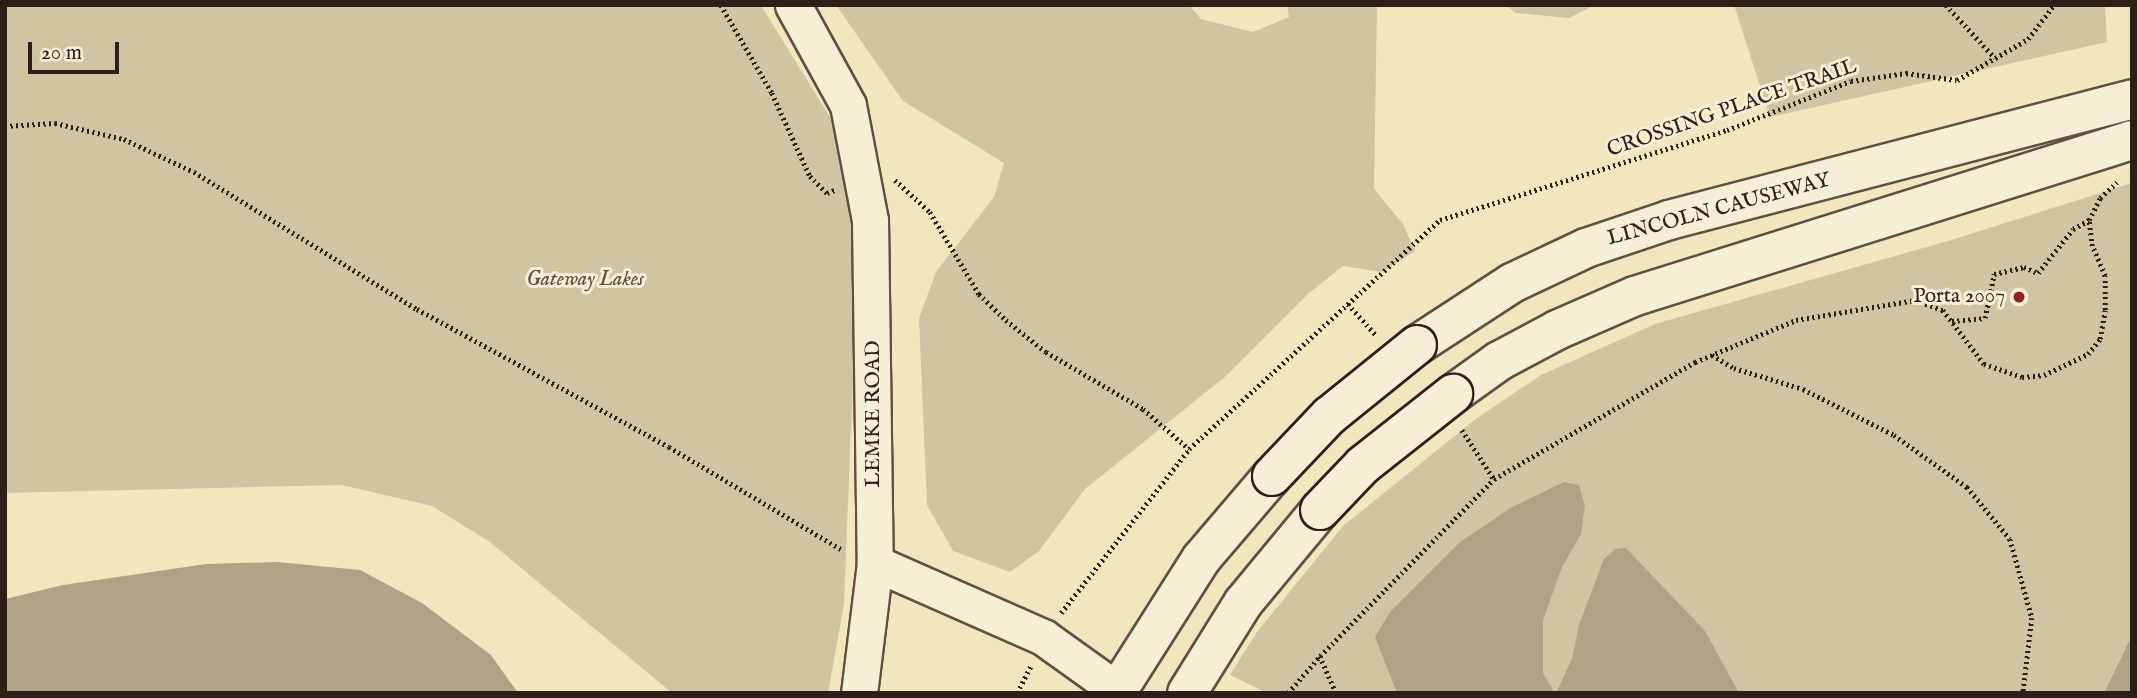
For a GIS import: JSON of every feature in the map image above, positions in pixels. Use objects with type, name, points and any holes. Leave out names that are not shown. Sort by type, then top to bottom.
[{"type":"main road","name":"LINCOLN CAUSEWAY","points":[[1118,692],[1201,559],[1272,476],[1329,416],[1417,345],[1513,283],[1586,248],[1669,220],[2128,100]]},
{"type":"main road","points":[[1187,693],[1243,603],[1320,510],[1363,466],[1452,394],[1499,361],[1557,330],[1635,296],[2132,139]]},
{"type":"street","name":"LEMKE ROAD","points":[[793,5],[848,104],[865,177],[875,315],[874,563]]},
{"type":"street","points":[[859,693],[874,563],[1043,637],[1118,692]]},
{"type":"path","points":[[721,5],[772,93],[810,176],[827,193],[865,177],[897,180],[930,212],[979,294],[1006,320],[1046,352],[1143,410],[1189,449]]},
{"type":"path","points":[[1946,5],[1995,58]]},
{"type":"path","name":"CROSSING PLACE TRAIL","points":[[1017,693],[1043,637],[1189,449],[1440,220],[1727,131],[1851,81],[1906,73],[1957,80],[2028,39],[2054,5]]},
{"type":"path","points":[[5,126],[55,123],[124,139],[194,172],[417,309],[669,447],[830,544],[874,563]]},
{"type":"path","points":[[1288,693],[1320,656],[1494,479],[1712,355],[1796,320],[1914,299],[1943,310],[1984,364],[2022,377],[2044,375],[2088,355],[2101,339],[2105,310],[2105,276],[2092,246],[2089,220],[2100,198],[2122,177]]},
{"type":"path","points":[[1951,321],[1985,318],[1994,274],[2024,267],[2038,273],[2073,229],[2089,220]]},
{"type":"path","points":[[1712,355],[1734,368],[1802,389],[1894,435],[1967,487],[2010,539],[2032,618],[2023,693]]},
{"type":"path","points":[[1320,656],[1336,693]]},
{"type":"green space","name":"Gateway Lakes","points":[[5,5],[761,5],[847,145],[860,205],[844,604],[828,693],[672,693],[490,542],[432,506],[342,485],[5,493]]},
{"type":"green space","points":[[836,5],[1189,5],[1201,19],[1253,32],[1289,17],[1287,5],[1377,5],[1374,189],[1403,224],[1415,251],[1382,272],[1343,266],[1309,293],[1226,376],[1085,489],[1039,551],[1010,572],[953,551],[927,505],[919,318],[936,272],[994,197],[1004,163],[903,101]]},
{"type":"green space","points":[[1506,5],[1595,5],[1569,18],[1515,13]]},
{"type":"green space","points":[[1734,5],[2105,5],[2107,42],[1770,117]]},
{"type":"green space","points":[[2132,183],[2132,635],[2104,693],[1267,693],[1230,675],[1257,632],[1343,526],[1477,418],[1541,375],[1655,324],[1948,241]]},
{"type":"shaded area","points":[[1564,482],[1579,485],[1585,506],[1581,534],[1562,567],[1543,620],[1543,673],[1555,693],[1397,693],[1375,637],[1390,612],[1460,542],[1512,507]]},
{"type":"shaded area","points":[[1626,548],[1705,631],[1739,693],[1556,693],[1572,659],[1579,625],[1604,559],[1615,549]]},
{"type":"shaded area","points":[[277,562],[360,570],[422,603],[491,655],[518,693],[5,693],[5,599],[63,585],[206,564]]},
{"type":"shaded area","points":[[2132,635],[2132,693],[2104,693]]},
{"type":"place","name":"Porta 2007","points":[[2019,297]]}]
